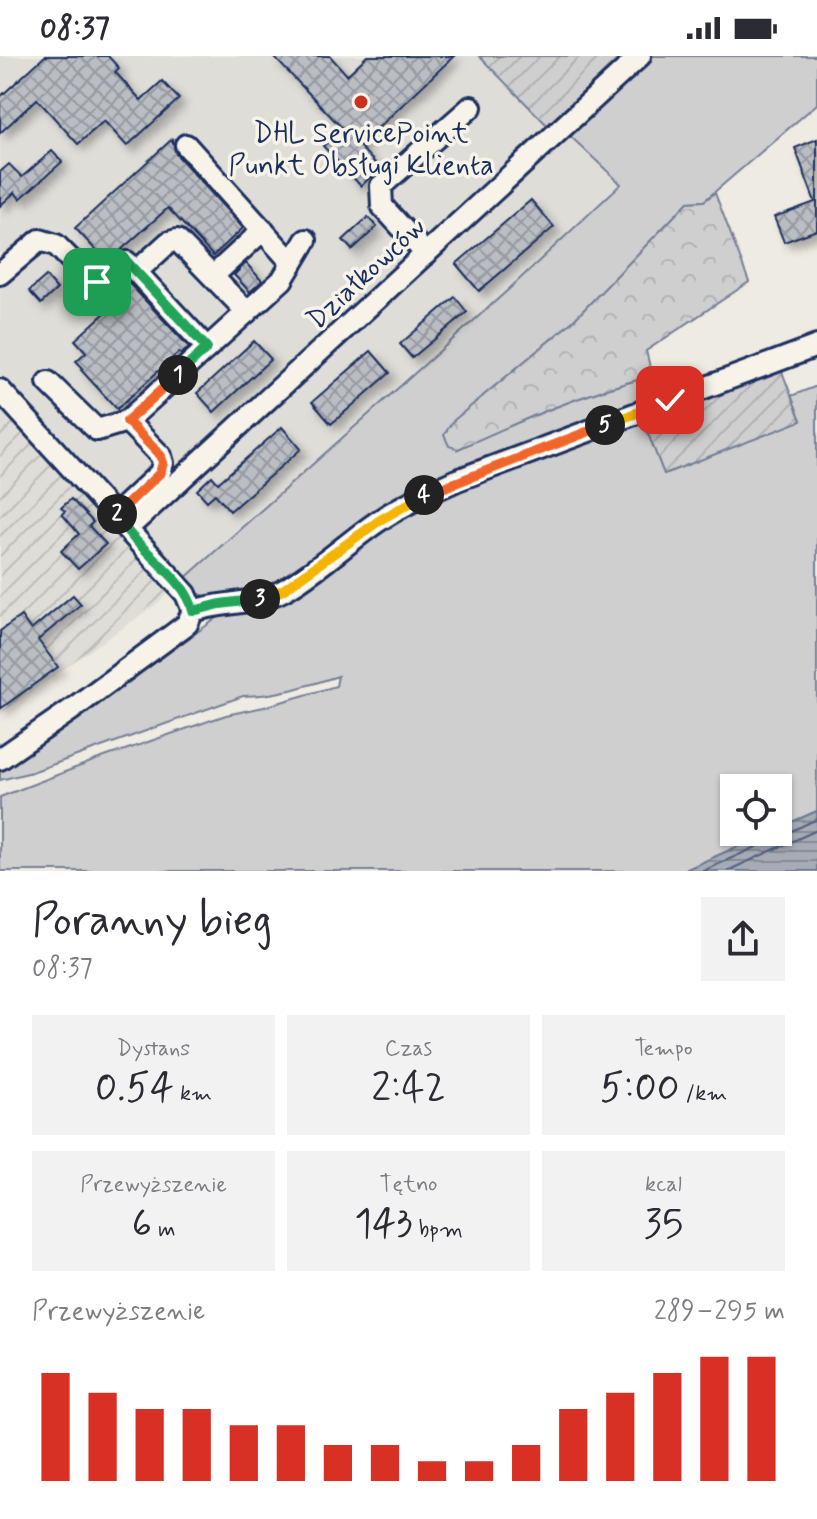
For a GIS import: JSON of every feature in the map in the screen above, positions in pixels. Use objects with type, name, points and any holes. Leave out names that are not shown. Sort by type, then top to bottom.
[{"type":"street","name":"Działkowców","points":[[121,522],[426,254],[640,56]]},
{"type":"street","points":[[426,254],[382,206],[381,186],[471,107]]},
{"type":"street","points":[[186,145],[292,263]]},
{"type":"street","points":[[213,276],[263,230]]},
{"type":"street","points":[[0,274],[40,240],[56,245],[92,281],[101,281],[124,262],[137,271],[207,348]]},
{"type":"street","points":[[137,271],[169,242],[177,240],[247,312]]},
{"type":"street","points":[[48,382],[97,430],[127,421],[282,280],[306,240]]},
{"type":"street","points":[[193,611],[255,600],[283,590],[397,509],[457,480],[817,346]]},
{"type":"street","points":[[0,390],[186,594],[193,611],[187,624],[0,759]]},
{"type":"street","points":[[121,522],[160,473],[163,463],[161,456],[127,421]]},
{"type":"shaded area","points":[[0,56],[479,56],[550,128],[568,134],[621,183],[508,290],[158,603],[0,714]]},
{"type":"shaded area","points":[[12,418],[170,592],[0,714],[0,429]]},
{"type":"green space","points":[[479,56],[629,56],[550,128]]},
{"type":"green space","points":[[645,56],[817,56],[817,104],[704,201],[688,202],[573,321],[483,396],[458,449],[575,399],[649,377],[660,396],[534,446],[283,582],[255,591],[214,597],[193,590],[183,580],[508,290],[621,184],[568,134]]},
{"type":"green space","points":[[715,193],[749,282],[646,351],[651,371],[649,377],[575,399],[458,449],[449,446],[444,435],[453,421],[573,321],[688,202],[704,201]]},
{"type":"green space","points":[[781,369],[801,421],[664,474],[642,418]]},
{"type":"green space","points":[[817,386],[817,811],[792,822],[792,774],[720,774],[720,846],[739,846],[683,871],[0,871],[0,797],[226,715],[336,686],[338,676],[280,692],[243,696],[32,772],[0,780],[0,772],[223,611],[270,608],[403,514],[447,492],[642,418],[664,474],[801,420],[791,396]]},
{"type":"water","points":[[817,811],[817,871],[683,871],[739,846],[792,846],[792,822]]},
{"type":"building","points":[[45,56],[108,56],[119,68],[115,72],[141,100],[162,81],[179,99],[127,146],[104,121],[78,144],[37,99],[0,133],[0,97]]},
{"type":"building","name":"DHL ServicePoint Punkt Obsługi Klienta","points":[[273,56],[330,56],[347,75],[367,56],[454,56],[359,146],[380,168],[361,186],[323,146],[342,128]]},
{"type":"building","points":[[172,139],[176,154],[243,228],[213,256],[168,208],[121,250],[105,260],[75,228]]},
{"type":"building","points":[[817,139],[817,230],[784,242],[774,217],[815,202],[795,148]]},
{"type":"building","points":[[52,151],[62,162],[20,199],[15,192],[0,206],[0,172],[9,164],[22,177]]},
{"type":"building","points":[[531,200],[554,227],[479,291],[456,264]]},
{"type":"building","points":[[368,217],[377,227],[352,250],[343,240]]},
{"type":"building","points":[[246,263],[262,281],[250,292],[234,275]]},
{"type":"building","points":[[46,276],[57,289],[41,304],[29,291]]},
{"type":"building","points":[[124,278],[189,347],[181,355],[179,352],[117,409],[81,370],[83,368],[76,361],[86,352],[75,340],[106,312],[97,302]]},
{"type":"building","points":[[455,297],[467,312],[412,358],[400,344]]},
{"type":"building","points":[[254,341],[271,359],[214,412],[197,393]]},
{"type":"building","points":[[371,351],[390,373],[331,424],[312,402]]},
{"type":"building","points":[[282,427],[301,449],[230,511],[215,494],[207,501],[197,490],[212,476],[218,483]]},
{"type":"building","points":[[71,499],[93,522],[89,526],[106,544],[78,569],[61,551],[79,534],[62,514],[65,511],[61,508]]},
{"type":"building","points":[[73,595],[81,604],[38,640],[58,667],[0,709],[0,631],[21,616],[31,630]]},
{"type":"place","name":"DHL ServicePoint Punkt Obsługi Klienta","points":[[361,102]]},
{"type":"route","points":[[97,282],[127,262],[207,348],[127,421],[161,456],[163,463],[160,473],[115,515],[186,594],[193,611],[270,596],[283,590],[380,520],[422,496],[670,400]]}]
